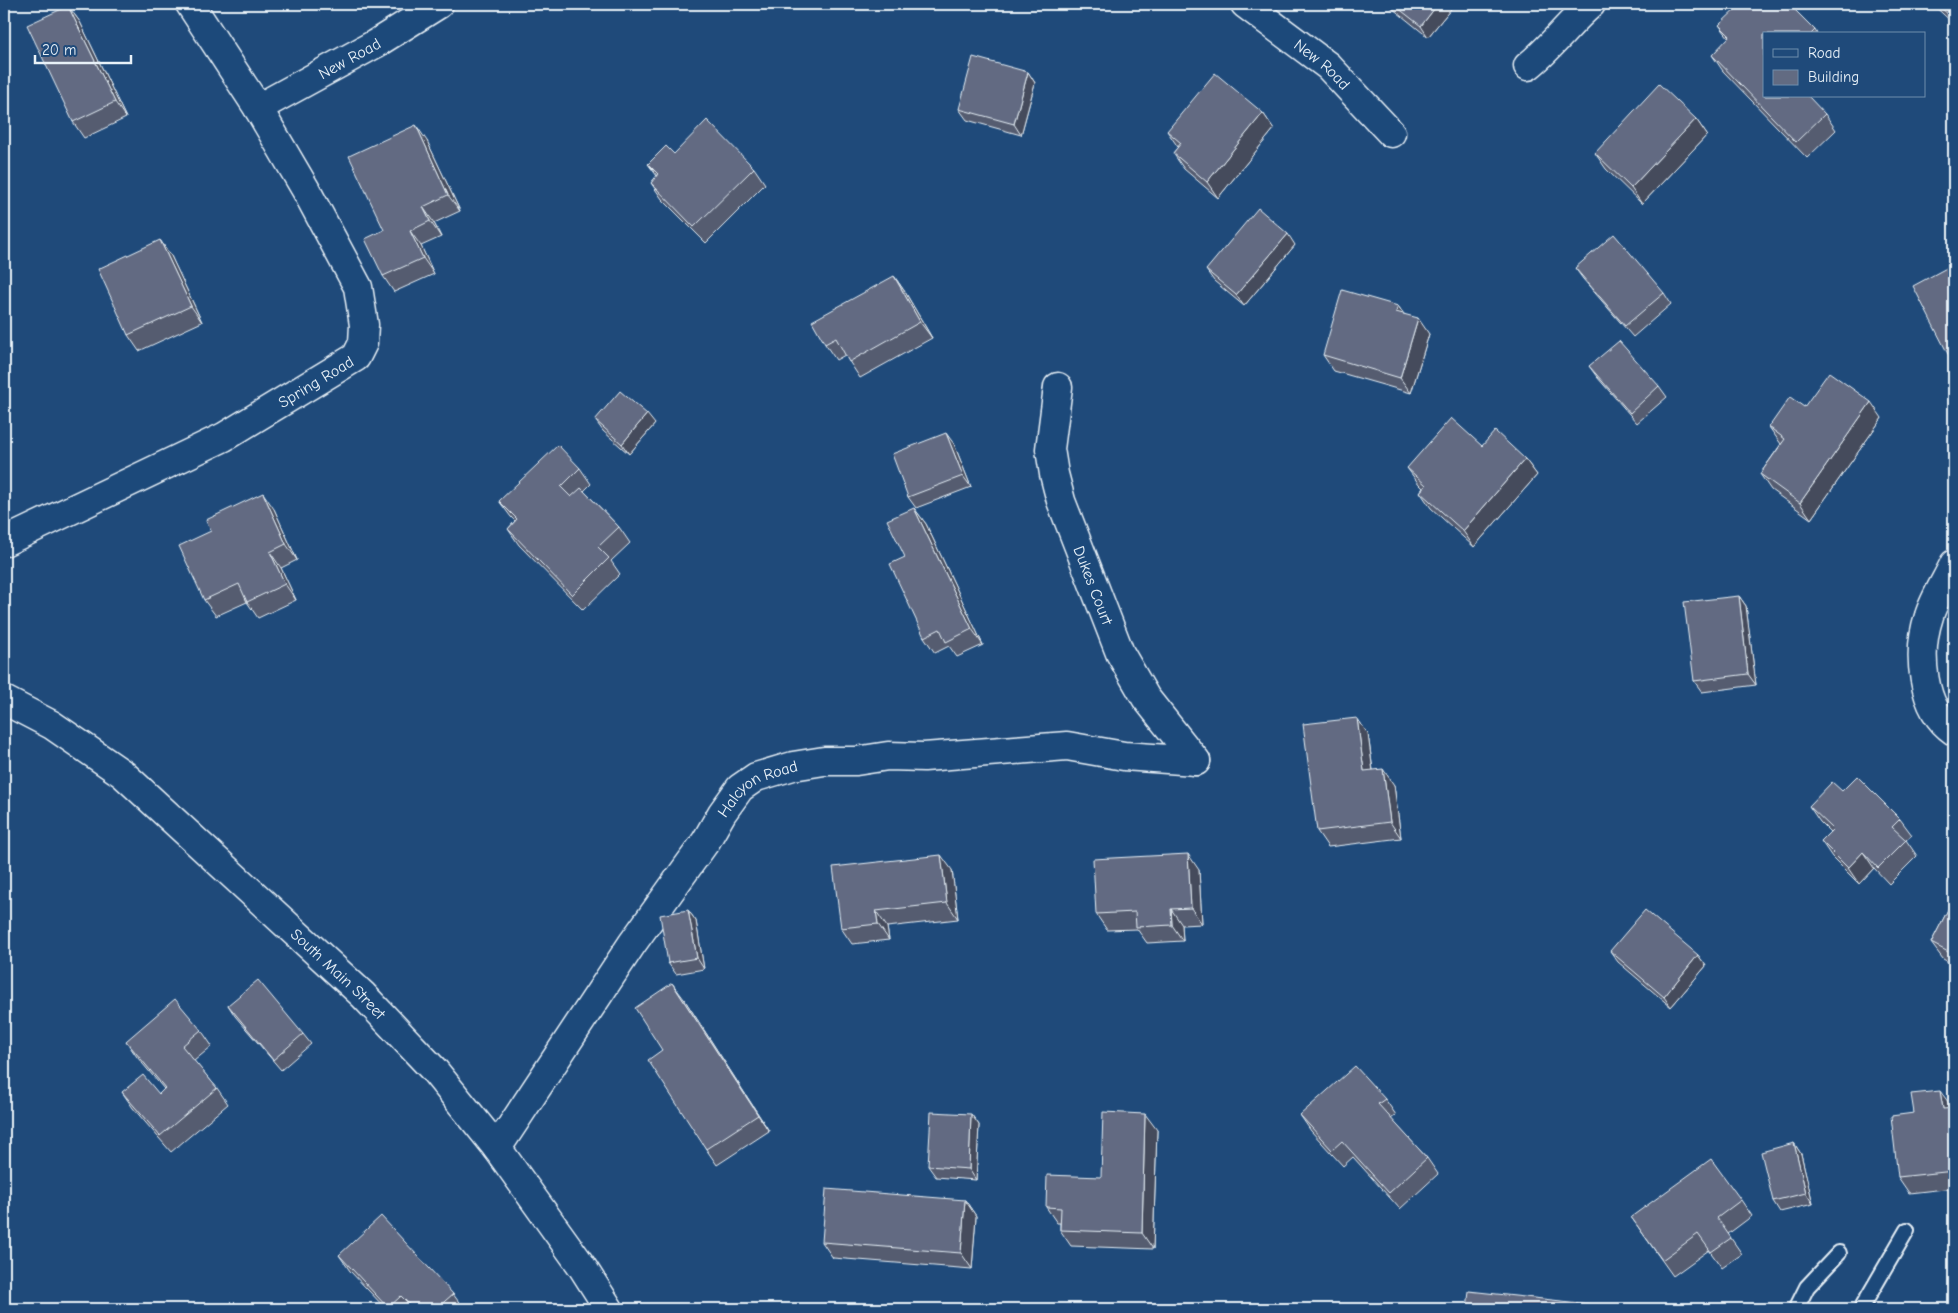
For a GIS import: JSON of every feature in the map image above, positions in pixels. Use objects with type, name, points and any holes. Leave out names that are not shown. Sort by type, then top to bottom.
[{"type":"street","name":"Spring Road","points":[[4,542],[224,437],[356,357],[363,343],[364,325],[358,287],[306,190],[258,108],[226,62],[190,4]]},
{"type":"street","name":"New Road","points":[[258,108],[375,44],[439,4]]},
{"type":"street","name":"New Road","points":[[1245,4],[1328,66],[1391,133]]},
{"type":"street","points":[[1528,66],[1541,55],[1572,20],[1591,4]]},
{"type":"street","name":"Dukes Court","points":[[1058,387],[1050,448],[1061,501],[1120,653],[1146,698],[1196,762]]},
{"type":"street","points":[[1954,564],[1929,617],[1923,650],[1925,681],[1933,707],[1954,731]]},
{"type":"street","name":"South Main Street","points":[[4,700],[52,725],[123,774],[363,995],[434,1070],[497,1148],[581,1266],[609,1309]]},
{"type":"street","name":"Halcyon Road","points":[[497,1148],[632,944],[706,841],[722,813],[740,788],[756,776],[794,766],[824,761],[856,761],[888,756],[924,757],[1067,746],[1124,756],[1196,762]]},
{"type":"lane","points":[[1861,1309],[1907,1230]]},
{"type":"lane","points":[[1796,1309],[1807,1286],[1839,1253]]},
{"type":"water","points":[[1929,1304],[1954,1307],[1954,1309],[1923,1309]]},
{"type":"building","points":[[1393,4],[1438,4],[1421,26]]},
{"type":"building","points":[[1741,4],[1789,4],[1815,30],[1813,32],[1763,32],[1763,98],[1810,98],[1825,114],[1796,142],[1712,55],[1730,36],[1719,25]]},
{"type":"building","points":[[1937,4],[1954,4],[1954,20]]},
{"type":"building","points":[[68,6],[115,102],[73,122],[27,25]]},
{"type":"building","points":[[973,57],[1028,72],[1014,124],[959,109]]},
{"type":"building","points":[[1215,73],[1263,113],[1207,182],[1173,153],[1181,143],[1167,131]]},
{"type":"building","points":[[1659,84],[1696,119],[1631,188],[1595,153]]},
{"type":"building","points":[[707,120],[754,168],[694,227],[651,183],[658,174],[648,164],[666,146],[674,154]]},
{"type":"building","points":[[416,125],[448,195],[423,207],[430,221],[410,231],[423,258],[383,276],[365,239],[384,230],[349,156]]},
{"type":"building","points":[[1258,208],[1288,234],[1236,295],[1206,270]]},
{"type":"building","points":[[1614,234],[1664,293],[1625,326],[1575,268]]},
{"type":"building","points":[[160,240],[191,306],[128,335],[98,269]]},
{"type":"building","points":[[1954,264],[1954,350],[1948,354],[1913,286]]},
{"type":"building","points":[[894,276],[920,322],[849,362],[836,338],[825,344],[812,321]]},
{"type":"building","points":[[1342,290],[1398,306],[1396,312],[1418,318],[1400,378],[1323,355]]},
{"type":"building","points":[[1619,341],[1659,386],[1630,413],[1589,366]]},
{"type":"building","points":[[1829,372],[1871,402],[1800,503],[1760,474],[1785,439],[1769,427],[1790,397],[1804,407]]},
{"type":"building","points":[[620,391],[647,414],[622,444],[595,420]]},
{"type":"building","points":[[1451,418],[1482,446],[1495,431],[1525,459],[1463,531],[1420,492],[1426,485],[1407,468]]},
{"type":"building","points":[[946,433],[963,476],[908,497],[892,454]]},
{"type":"building","points":[[558,445],[580,468],[561,487],[571,497],[581,488],[619,527],[598,547],[609,558],[572,595],[508,529],[517,519],[499,501]]},
{"type":"building","points":[[263,493],[286,544],[270,552],[285,584],[247,602],[239,584],[204,600],[179,546],[211,531],[206,520]]},
{"type":"building","points":[[914,508],[972,629],[946,642],[940,629],[924,637],[890,564],[905,557],[887,520]]},
{"type":"building","points":[[1739,596],[1748,674],[1694,681],[1684,602]]},
{"type":"building","points":[[1357,718],[1364,771],[1383,769],[1390,822],[1317,831],[1303,724]]},
{"type":"building","points":[[1857,776],[1900,819],[1892,827],[1906,840],[1878,868],[1863,852],[1848,868],[1821,841],[1833,829],[1809,806],[1832,782],[1842,791]]},
{"type":"building","points":[[1188,854],[1191,908],[1171,909],[1172,925],[1136,927],[1135,912],[1096,914],[1093,859]]},
{"type":"building","points":[[941,855],[947,903],[876,911],[878,924],[841,928],[833,867]]},
{"type":"building","points":[[1954,898],[1954,955],[1931,943]]},
{"type":"building","points":[[688,910],[697,958],[668,963],[660,915]]},
{"type":"building","points":[[1645,910],[1698,955],[1664,997],[1610,951]]},
{"type":"building","points":[[258,980],[303,1034],[273,1060],[228,1005]]},
{"type":"building","points":[[672,983],[758,1115],[706,1149],[648,1060],[662,1050],[635,1008]]},
{"type":"building","points":[[175,999],[201,1030],[182,1046],[217,1088],[160,1136],[122,1092],[143,1075],[159,1094],[165,1088],[126,1041]]},
{"type":"building","points":[[1355,1066],[1385,1099],[1378,1104],[1427,1158],[1389,1193],[1342,1141],[1332,1150],[1300,1115]]},
{"type":"building","points":[[1940,1091],[1943,1109],[1954,1108],[1954,1171],[1898,1177],[1891,1116],[1914,1113],[1911,1094]]},
{"type":"building","points":[[931,1112],[971,1114],[969,1169],[928,1166]]},
{"type":"building","points":[[1103,1112],[1145,1114],[1142,1233],[1060,1230],[1061,1208],[1046,1207],[1047,1175],[1101,1177]]},
{"type":"building","points":[[1794,1143],[1806,1193],[1773,1201],[1761,1152]]},
{"type":"building","points":[[1711,1159],[1741,1200],[1717,1218],[1731,1238],[1711,1252],[1698,1234],[1662,1260],[1631,1217]]},
{"type":"building","points":[[826,1189],[965,1200],[961,1253],[822,1242]]},
{"type":"building","points":[[381,1216],[453,1294],[436,1309],[414,1309],[401,1296],[388,1308],[339,1255]]},
{"type":"building","points":[[1469,1291],[1589,1304],[1588,1309],[1467,1309]]}]
